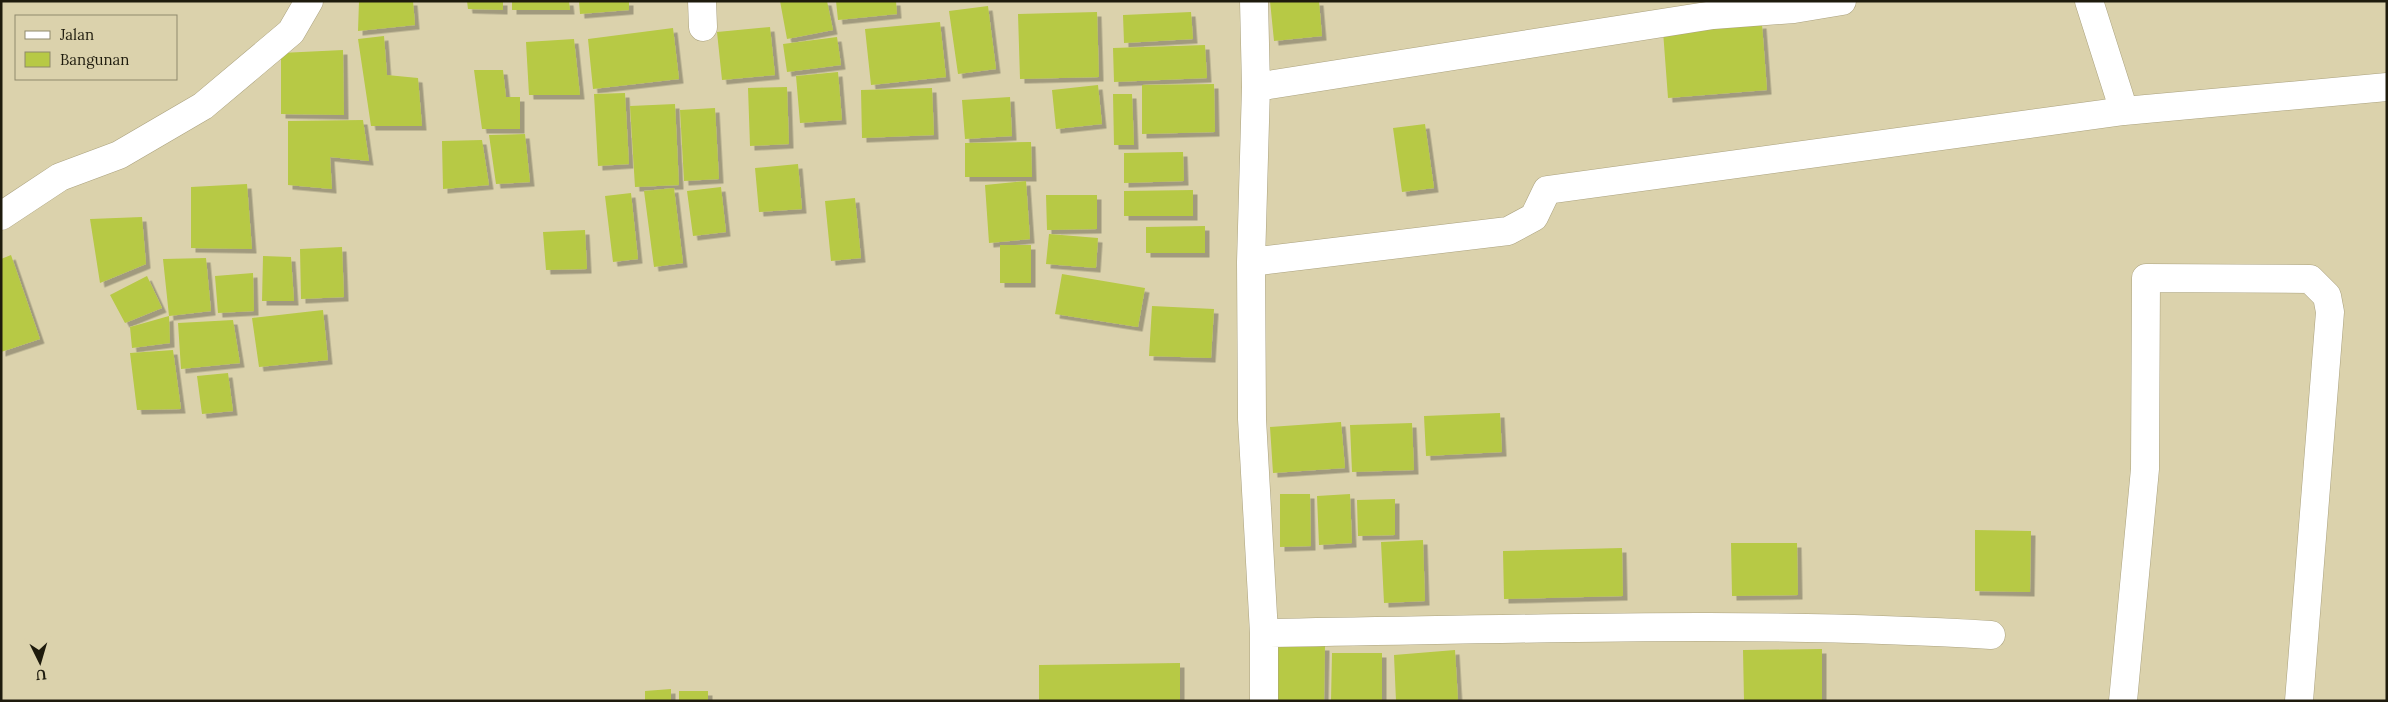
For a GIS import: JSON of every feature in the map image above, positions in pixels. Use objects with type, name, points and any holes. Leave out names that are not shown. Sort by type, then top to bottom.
[{"type":"street","points":[[1,216],[60,177],[119,155],[203,106],[291,32],[309,1]]},
{"type":"street","points":[[1254,1],[1256,87],[1251,262],[1252,418],[1264,633],[1264,701]]},
{"type":"street","points":[[1256,87],[1713,15],[1794,9],[1842,1]]},
{"type":"street","points":[[2089,1],[2124,111]]},
{"type":"street","points":[[1251,262],[1508,231],[1534,217],[1547,190],[2124,111],[2387,87]]},
{"type":"street","points":[[2124,701],[2145,468],[2146,278],[2310,279],[2327,296],[2330,312],[2299,701]]},
{"type":"street","points":[[1264,633],[1789,627],[1921,630],[1991,635]]},
{"type":"building","points":[[359,1],[413,1],[415,25],[358,31]]},
{"type":"building","points":[[467,1],[503,1],[503,10],[468,9]]},
{"type":"building","points":[[512,1],[569,1],[570,10],[512,10]]},
{"type":"building","points":[[579,1],[629,1],[629,10],[580,14]]},
{"type":"building","points":[[780,1],[827,1],[833,30],[787,39]]},
{"type":"building","points":[[836,1],[896,1],[897,14],[838,20]]},
{"type":"building","points":[[1270,1],[1319,1],[1322,36],[1274,41]]},
{"type":"building","points":[[988,6],[996,69],[958,74],[949,11]]},
{"type":"building","points":[[1097,12],[1099,77],[1020,79],[1018,14]]},
{"type":"building","points":[[1191,12],[1193,39],[1124,43],[1123,15]]},
{"type":"building","points":[[940,22],[946,77],[871,85],[865,29]]},
{"type":"building","points":[[1762,24],[1767,90],[1668,98],[1663,31]]},
{"type":"building","points":[[770,27],[775,75],[722,80],[717,32]]},
{"type":"building","points":[[673,28],[679,79],[593,89],[588,39]]},
{"type":"building","points":[[384,36],[387,75],[418,78],[422,126],[371,126],[358,39]]},
{"type":"building","points":[[837,37],[841,65],[787,72],[783,44]]},
{"type":"building","points":[[574,39],[580,95],[529,95],[526,42]]},
{"type":"building","points":[[1205,45],[1207,78],[1114,82],[1113,48]]},
{"type":"building","points":[[343,50],[344,115],[281,114],[281,53]]},
{"type":"building","points":[[474,70],[503,70],[506,97],[520,97],[520,129],[482,129]]},
{"type":"building","points":[[838,72],[842,120],[800,123],[796,76]]},
{"type":"building","points":[[1214,84],[1215,132],[1142,134],[1142,85]]},
{"type":"building","points":[[1098,85],[1102,124],[1056,129],[1052,90]]},
{"type":"building","points":[[787,87],[789,144],[750,146],[748,88]]},
{"type":"building","points":[[932,88],[934,135],[862,138],[861,90]]},
{"type":"building","points":[[625,93],[629,164],[598,166],[594,94]]},
{"type":"building","points":[[1113,94],[1132,94],[1134,145],[1114,145]]},
{"type":"building","points":[[1010,97],[1012,136],[965,139],[962,100]]},
{"type":"building","points":[[675,104],[679,185],[635,187],[630,106]]},
{"type":"building","points":[[715,108],[719,179],[684,181],[680,110]]},
{"type":"building","points":[[363,120],[369,161],[330,157],[332,189],[288,185],[288,121]]},
{"type":"building","points":[[1425,124],[1434,188],[1402,192],[1393,128]]},
{"type":"building","points":[[525,134],[530,182],[496,184],[489,135]]},
{"type":"building","points":[[482,140],[489,185],[443,189],[442,141]]},
{"type":"building","points":[[1031,142],[1032,177],[965,177],[965,143]]},
{"type":"building","points":[[1183,152],[1184,181],[1124,183],[1124,153]]},
{"type":"building","points":[[798,164],[802,209],[759,212],[755,168]]},
{"type":"building","points":[[1026,181],[1030,239],[989,243],[985,185]]},
{"type":"building","points":[[247,184],[252,249],[191,248],[191,187]]},
{"type":"building","points":[[721,187],[726,232],[693,236],[687,191]]},
{"type":"building","points":[[674,188],[683,263],[654,267],[644,191]]},
{"type":"building","points":[[1193,190],[1193,216],[1124,216],[1124,191]]},
{"type":"building","points":[[631,193],[638,259],[613,262],[605,196]]},
{"type":"building","points":[[1046,195],[1097,195],[1097,229],[1047,230]]},
{"type":"building","points":[[855,198],[861,258],[831,261],[825,201]]},
{"type":"building","points":[[142,217],[146,264],[100,283],[90,219]]},
{"type":"building","points":[[1205,226],[1205,253],[1146,253],[1146,227]]},
{"type":"building","points":[[585,230],[587,269],[546,270],[543,232]]},
{"type":"building","points":[[1049,234],[1098,238],[1096,268],[1046,264]]},
{"type":"building","points":[[1000,245],[1031,245],[1031,283],[1000,283]]},
{"type":"building","points":[[342,247],[344,297],[301,299],[300,249]]},
{"type":"building","points":[[11,255],[40,339],[1,352],[1,259]]},
{"type":"building","points":[[263,256],[291,257],[294,301],[262,301]]},
{"type":"building","points":[[206,258],[211,311],[169,316],[163,259]]},
{"type":"building","points":[[253,273],[254,311],[218,313],[215,276]]},
{"type":"building","points":[[1062,274],[1145,288],[1138,327],[1055,314]]},
{"type":"building","points":[[147,276],[162,308],[125,323],[110,295]]},
{"type":"building","points":[[1152,306],[1214,309],[1211,358],[1149,356]]},
{"type":"building","points":[[323,310],[328,360],[259,367],[252,318]]},
{"type":"building","points":[[169,316],[170,343],[132,348],[130,327]]},
{"type":"building","points":[[233,320],[240,363],[181,369],[178,323]]},
{"type":"building","points":[[173,350],[181,409],[137,410],[130,353]]},
{"type":"building","points":[[228,373],[233,411],[202,414],[197,376]]},
{"type":"building","points":[[1500,413],[1502,452],[1426,456],[1424,416]]},
{"type":"building","points":[[1341,422],[1345,468],[1273,473],[1270,427]]},
{"type":"building","points":[[1412,423],[1414,470],[1352,472],[1350,425]]},
{"type":"building","points":[[1280,494],[1310,494],[1311,546],[1280,547]]},
{"type":"building","points":[[1350,494],[1352,543],[1319,545],[1317,496]]},
{"type":"building","points":[[1395,499],[1395,535],[1358,536],[1357,500]]},
{"type":"building","points":[[1975,530],[2031,531],[2030,592],[1975,591]]},
{"type":"building","points":[[1423,540],[1425,601],[1384,603],[1381,542]]},
{"type":"building","points":[[1731,543],[1797,543],[1798,595],[1732,596]]},
{"type":"building","points":[[1622,548],[1623,596],[1504,599],[1503,551]]},
{"type":"building","points":[[1275,646],[1325,646],[1324,701],[1274,701]]},
{"type":"building","points":[[1822,649],[1822,701],[1744,701],[1743,650]]},
{"type":"building","points":[[1455,650],[1458,700],[1396,701],[1394,655]]},
{"type":"building","points":[[1332,653],[1382,653],[1382,701],[1331,701]]},
{"type":"building","points":[[1180,663],[1180,701],[1039,701],[1039,665]]},
{"type":"building","points":[[671,689],[671,701],[645,701],[645,691]]},
{"type":"building","points":[[679,691],[708,691],[708,701],[679,701]]}]
